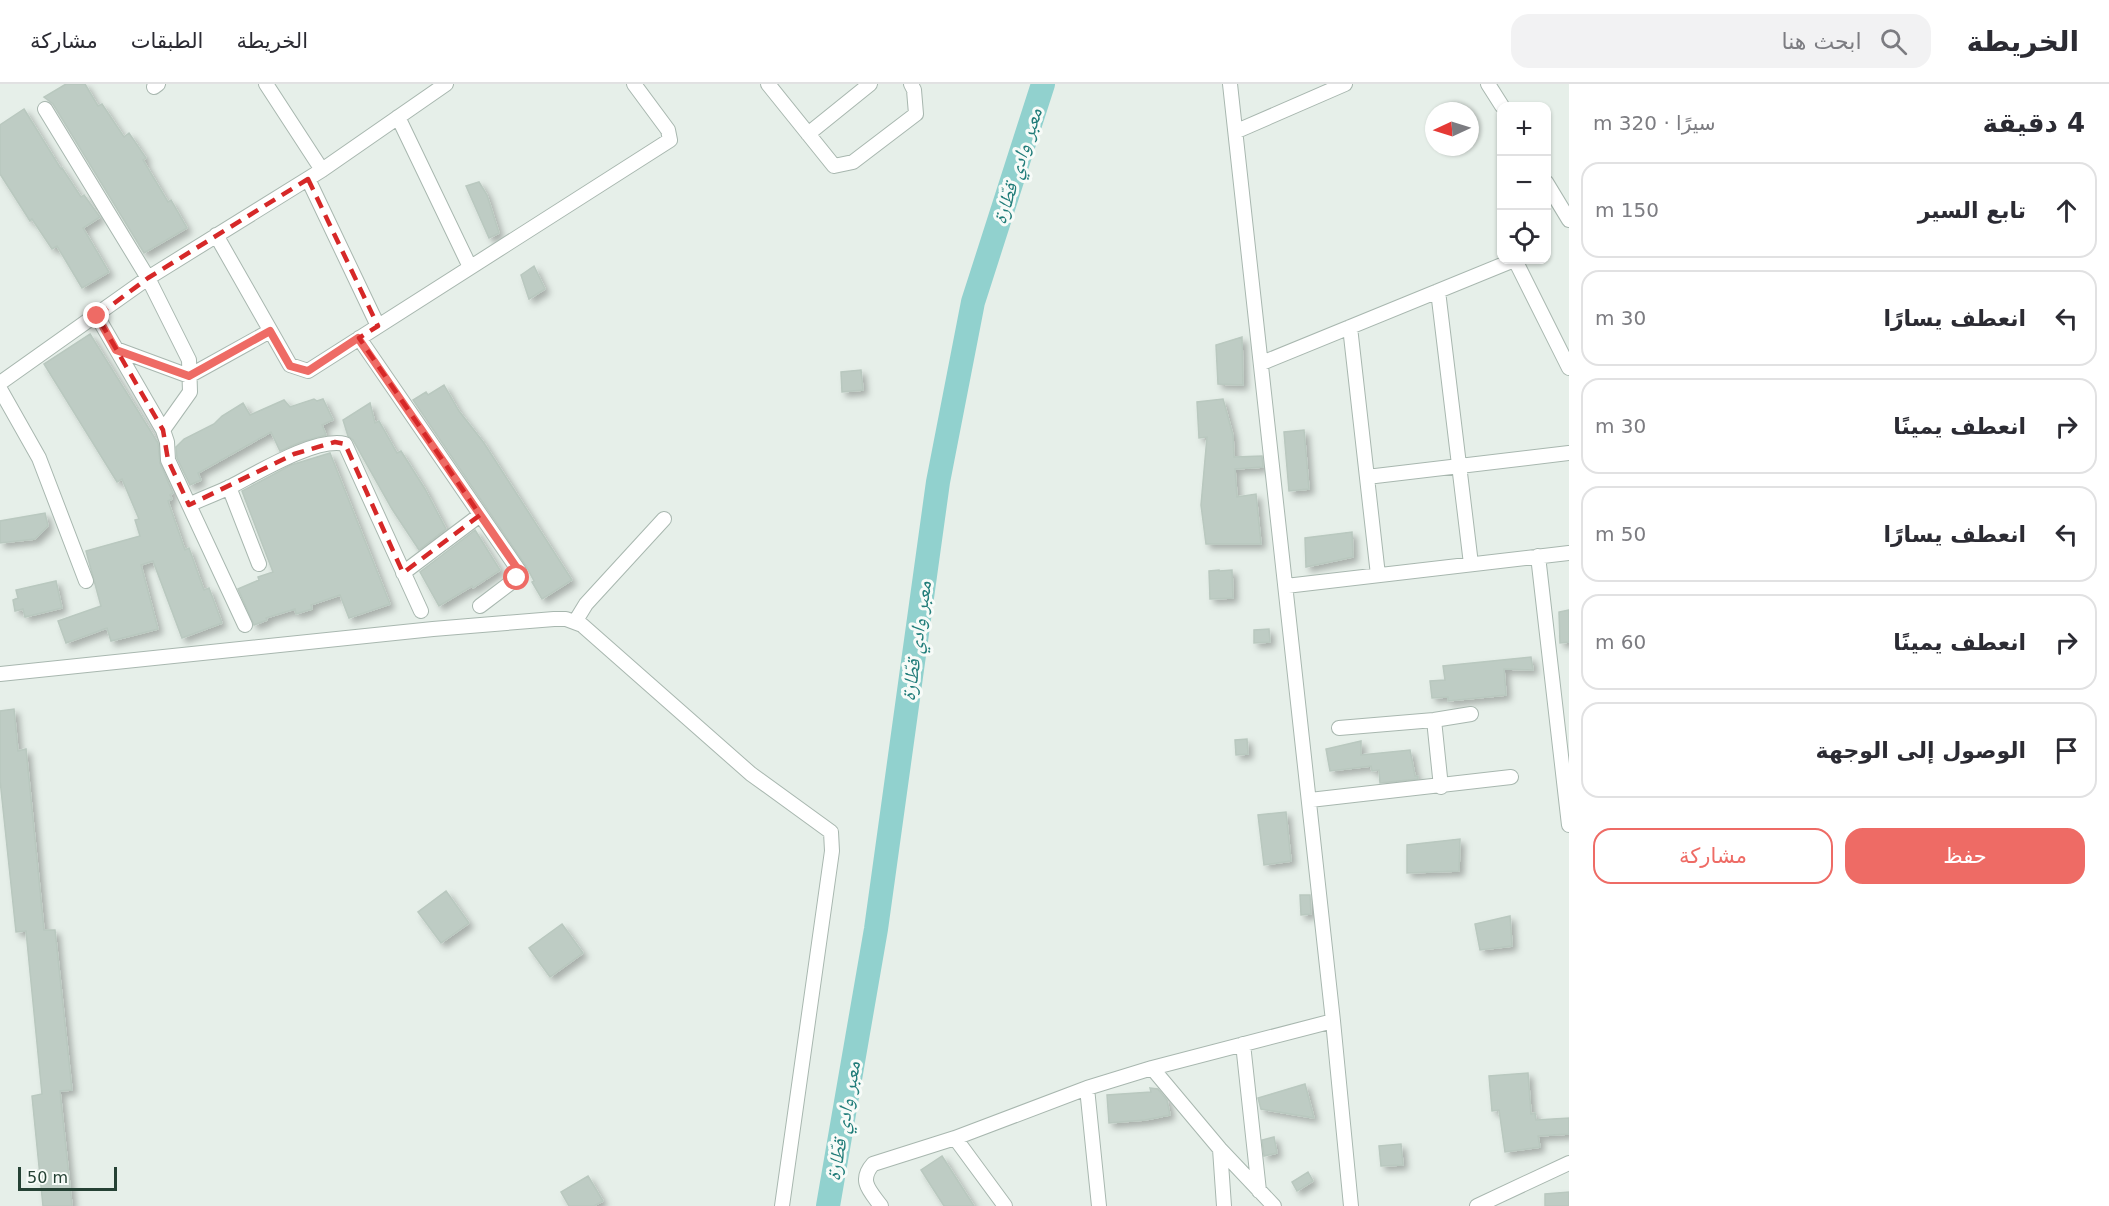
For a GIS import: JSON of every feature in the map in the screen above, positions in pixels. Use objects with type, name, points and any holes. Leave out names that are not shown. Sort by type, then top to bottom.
[{"type":"street","points":[[266,84],[322,170]]},
{"type":"street","points":[[0,382],[148,278],[322,170],[446,84]]},
{"type":"street","points":[[216,234],[290,366],[308,371],[670,140],[668,130],[634,84]]},
{"type":"street","points":[[768,84],[834,166],[853,162],[915,114],[914,90],[911,84]]},
{"type":"street","points":[[808,134],[870,84]]},
{"type":"street","points":[[1230,84],[1310,800],[1351,1206]]},
{"type":"street","points":[[1237,131],[1345,84]]},
{"type":"street","points":[[1488,84],[1499,102]]},
{"type":"street","points":[[45,109],[148,278],[189,360],[190,392],[163,430]]},
{"type":"street","points":[[398,117],[470,267]]},
{"type":"street","points":[[308,179],[378,326]]},
{"type":"street","points":[[1551,189],[1567,211]]},
{"type":"street","points":[[1262,363],[1505,264]]},
{"type":"street","points":[[1517,264],[1569,368]]},
{"type":"street","points":[[1438,291],[1471,564]]},
{"type":"street","points":[[97,316],[163,430],[167,442],[168,460],[245,625]]},
{"type":"street","points":[[1350,327],[1378,575]]},
{"type":"street","points":[[116,350],[189,376],[270,331]]},
{"type":"street","points":[[358,338],[519,571],[517,578],[480,606]]},
{"type":"street","points":[[0,389],[39,458],[86,581]]},
{"type":"street","points":[[189,505],[294,454],[335,442],[345,444],[421,611]]},
{"type":"street","points":[[1367,477],[1569,453]]},
{"type":"street","points":[[229,487],[259,564]]},
{"type":"street","points":[[403,573],[480,515]]},
{"type":"street","points":[[575,622],[585,604],[664,519]]},
{"type":"street","points":[[1286,586],[1569,552]]},
{"type":"street","points":[[1538,556],[1569,825]]},
{"type":"street","points":[[0,674],[433,629],[554,619],[575,622],[589,630],[751,774],[831,832],[832,852],[782,1206]]},
{"type":"street","points":[[1339,728],[1434,720],[1471,714]]},
{"type":"street","points":[[1434,720],[1441,787]]},
{"type":"street","points":[[1310,800],[1441,787],[1511,777]]},
{"type":"street","points":[[881,1206],[866,1184],[865,1176],[873,1164],[955,1138],[1087,1088],[1152,1068],[1333,1021]]},
{"type":"street","points":[[1243,1044],[1259,1191]]},
{"type":"street","points":[[1152,1068],[1220,1149],[1274,1206]]},
{"type":"street","points":[[1087,1088],[1099,1206]]},
{"type":"street","points":[[955,1138],[1005,1206]]},
{"type":"street","points":[[1220,1149],[1224,1206]]},
{"type":"street","points":[[1476,1206],[1499,1201],[1569,1164]]},
{"type":"highlighted area","points":[[308,179],[378,326],[359,338],[480,515],[403,573],[345,444],[335,442],[294,454],[189,505],[168,460],[163,430],[97,316],[148,278]]},
{"type":"building","points":[[66,84],[85,84],[98,106],[102,104],[124,137],[129,133],[146,158],[143,160],[168,202],[171,200],[187,228],[144,253],[53,104],[44,97]]},
{"type":"building","points":[[24,109],[61,169],[81,197],[84,195],[100,217],[83,228],[109,272],[82,288],[57,246],[52,249],[32,219],[30,221],[0,174],[0,125]]},
{"type":"building","points":[[479,182],[487,195],[499,233],[489,238],[466,186]]},
{"type":"building","points":[[534,266],[545,289],[529,299],[521,275]]},
{"type":"building","points":[[90,334],[158,443],[160,463],[173,493],[170,495],[172,499],[168,501],[185,550],[189,548],[204,590],[209,588],[222,623],[182,638],[153,561],[141,565],[158,629],[111,641],[107,628],[66,643],[58,621],[101,606],[86,551],[140,536],[135,520],[139,519],[122,479],[117,482],[44,364]]},
{"type":"building","points":[[1242,337],[1243,385],[1218,384],[1216,345]]},
{"type":"building","points":[[861,370],[863,390],[842,392],[841,372]]},
{"type":"building","points":[[444,385],[572,580],[542,599],[526,566],[413,400],[426,392],[428,395]]},
{"type":"building","points":[[314,399],[317,401],[323,399],[333,420],[322,425],[326,435],[280,451],[271,432],[198,473],[201,480],[190,485],[177,458],[176,447],[184,439],[214,424],[243,403],[250,415],[284,400],[290,407]]},
{"type":"building","points":[[1223,399],[1233,435],[1234,457],[1262,456],[1263,467],[1235,469],[1237,497],[1256,494],[1261,544],[1206,544],[1201,505],[1207,437],[1199,438],[1197,402]]},
{"type":"building","points":[[370,403],[375,423],[379,421],[397,453],[401,451],[446,529],[419,550],[392,509],[353,440],[348,436],[343,420]]},
{"type":"building","points":[[1304,430],[1309,489],[1289,491],[1284,432]]},
{"type":"building","points":[[330,453],[390,604],[349,618],[340,595],[311,605],[312,609],[296,614],[295,609],[266,618],[267,620],[254,625],[238,589],[259,580],[258,577],[273,572],[242,491],[291,465]]},
{"type":"building","points":[[45,513],[48,526],[35,539],[0,543],[0,521]]},
{"type":"building","points":[[475,530],[500,570],[439,606],[420,572]]},
{"type":"building","points":[[1352,532],[1353,557],[1306,567],[1305,538]]},
{"type":"building","points":[[1232,570],[1233,598],[1210,599],[1209,571]]},
{"type":"building","points":[[56,581],[62,608],[25,617],[23,609],[15,611],[13,600],[18,598],[16,590]]},
{"type":"building","points":[[1569,610],[1569,642],[1560,643],[1559,612]]},
{"type":"building","points":[[1269,629],[1270,642],[1254,643],[1254,630]]},
{"type":"building","points":[[1531,657],[1533,670],[1504,669],[1506,695],[1448,701],[1448,697],[1432,698],[1430,681],[1445,680],[1443,666]]},
{"type":"building","points":[[14,709],[18,751],[26,749],[44,930],[55,930],[72,1090],[60,1091],[72,1206],[43,1206],[32,1096],[42,1094],[26,931],[16,932],[0,780],[0,711]]},
{"type":"building","points":[[1247,739],[1248,754],[1236,755],[1235,740]]},
{"type":"building","points":[[1361,741],[1361,755],[1410,750],[1415,776],[1418,776],[1418,779],[1380,783],[1379,770],[1372,771],[1371,766],[1330,771],[1326,749]]},
{"type":"building","points":[[1286,812],[1291,861],[1264,865],[1258,815]]},
{"type":"building","points":[[1460,839],[1459,871],[1407,873],[1407,845]]},
{"type":"building","points":[[446,891],[469,923],[441,943],[418,912]]},
{"type":"building","points":[[1300,895],[1310,895],[1311,914],[1301,915]]},
{"type":"building","points":[[1510,916],[1512,946],[1480,950],[1475,924]]},
{"type":"building","points":[[562,924],[583,953],[550,977],[529,948]]},
{"type":"building","points":[[1528,1073],[1531,1114],[1535,1113],[1536,1120],[1569,1118],[1569,1134],[1538,1136],[1540,1147],[1505,1152],[1499,1110],[1492,1111],[1489,1076]]},
{"type":"building","points":[[1305,1084],[1314,1118],[1261,1109],[1258,1098]]},
{"type":"building","points":[[1150,1088],[1158,1089],[1167,1100],[1170,1115],[1109,1123],[1107,1095],[1151,1092]]},
{"type":"building","points":[[1274,1137],[1277,1153],[1264,1156],[1262,1140]]},
{"type":"building","points":[[1401,1144],[1403,1165],[1381,1166],[1379,1146]]},
{"type":"building","points":[[942,1156],[974,1206],[944,1206],[921,1170]]},
{"type":"building","points":[[1308,1172],[1313,1181],[1297,1191],[1292,1182]]},
{"type":"building","points":[[588,1176],[603,1201],[594,1206],[569,1206],[561,1192]]},
{"type":"building","points":[[1569,1192],[1569,1206],[1545,1206],[1545,1194]]},
{"type":"waterway","name":"معبر وادي قطّارة","points":[[828,1206],[876,929],[938,482],[973,302],[1043,84]]},
{"type":"route","points":[[97,316],[116,350],[189,376],[270,331],[290,366],[308,371],[358,338],[519,571],[517,578]]}]
